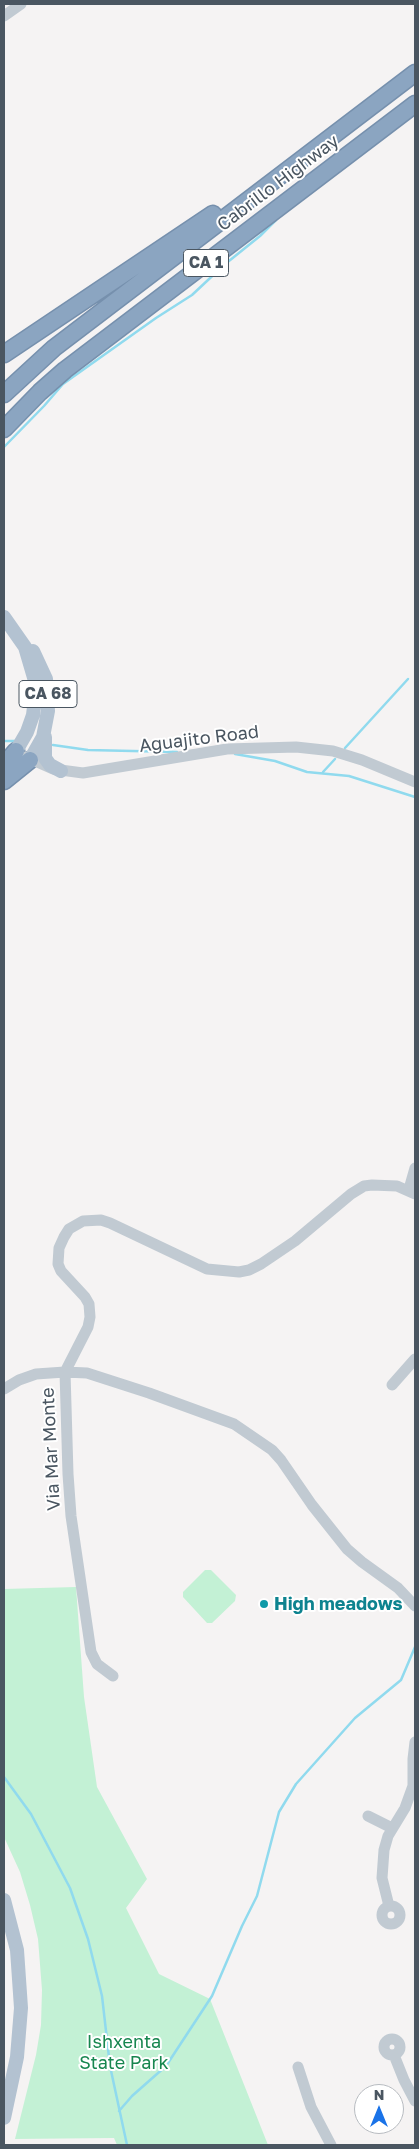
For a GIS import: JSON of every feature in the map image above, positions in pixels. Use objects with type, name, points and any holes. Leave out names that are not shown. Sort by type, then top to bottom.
[{"type":"highway","name":"Cabrillo Highway","points":[[4,394],[54,348],[415,73]]},
{"type":"highway","name":"Cabrillo Highway","points":[[4,428],[27,404],[65,370],[415,104]]},
{"type":"highway","points":[[4,354],[239,197],[310,153]]},
{"type":"highway","points":[[4,781],[23,755]]},
{"type":"highway","name":"CA 68","points":[[4,765],[23,755]]},
{"type":"main road","name":"CA 68","points":[[4,617],[25,646],[31,664],[36,698],[23,755]]},
{"type":"main road","name":"CA 68","points":[[17,634],[32,649],[44,672],[48,698],[47,725],[41,742],[23,755]]},
{"type":"main road","points":[[47,725],[44,756],[50,765],[61,771]]},
{"type":"main road","points":[[4,1900],[17,1950],[22,2008],[17,2057],[4,2118]]},
{"type":"street","points":[[4,16],[21,4]]},
{"type":"street","name":"Aguajito Road","points":[[23,755],[61,771],[94,772],[227,749],[296,747],[333,752],[362,760],[415,782]]},
{"type":"street","points":[[412,1191],[415,1168]]},
{"type":"street","name":"Via Mar Monte","points":[[113,1676],[93,1658],[86,1630],[68,1482],[65,1372],[88,1328],[90,1317],[89,1304],[61,1271],[57,1256],[60,1243],[75,1225],[92,1220],[110,1223],[206,1268],[218,1271],[239,1272],[249,1270],[261,1264],[295,1241],[357,1190],[372,1185],[384,1184],[412,1191]]},
{"type":"street","points":[[392,1385],[415,1359]]},
{"type":"street","points":[[4,1389],[19,1380],[36,1374],[87,1373],[216,1416],[248,1433],[281,1460],[312,1505],[347,1548],[362,1562],[398,1588],[415,1606]]},
{"type":"street","points":[[389,1906],[382,1878],[384,1850],[392,1828],[412,1802],[415,1742]]},
{"type":"street","points":[[368,1816],[392,1828]]},
{"type":"street","points":[[394,2055],[415,2101]]},
{"type":"street","points":[[298,2067],[312,2107],[331,2145]]},
{"type":"green space","points":[[205,1570],[211,1570],[236,1595],[235,1601],[212,1623],[207,1623],[183,1597],[183,1592]]},
{"type":"green space","name":"Ishxenta State Park","points":[[76,1587],[84,1697],[97,1787],[147,1879],[126,1908],[159,1974],[210,1999],[268,2145],[117,2145],[114,2138],[15,2139],[36,2055],[41,2025],[42,1990],[38,1939],[30,1905],[20,1872],[4,1837],[4,1589]]},
{"type":"waterway","points":[[4,447],[63,384],[156,318],[192,295],[276,220]]},
{"type":"waterway","points":[[345,748],[408,679]]},
{"type":"waterway","points":[[4,741],[16,741]]},
{"type":"waterway","points":[[53,745],[88,750],[177,752]]},
{"type":"waterway","points":[[235,754],[275,761],[307,772],[349,776],[415,797]]},
{"type":"waterway","points":[[323,772],[335,759]]},
{"type":"waterway","points":[[119,2111],[132,2096],[166,2066],[212,1996],[257,1896],[279,1812],[296,1784],[355,1718],[401,1680],[415,1647]]},
{"type":"waterway","points":[[4,1777],[31,1814],[70,1888],[88,1939],[102,1996],[110,2066],[127,2145]]},
{"type":"place","name":"High meadows","points":[[264,1604]]}]
